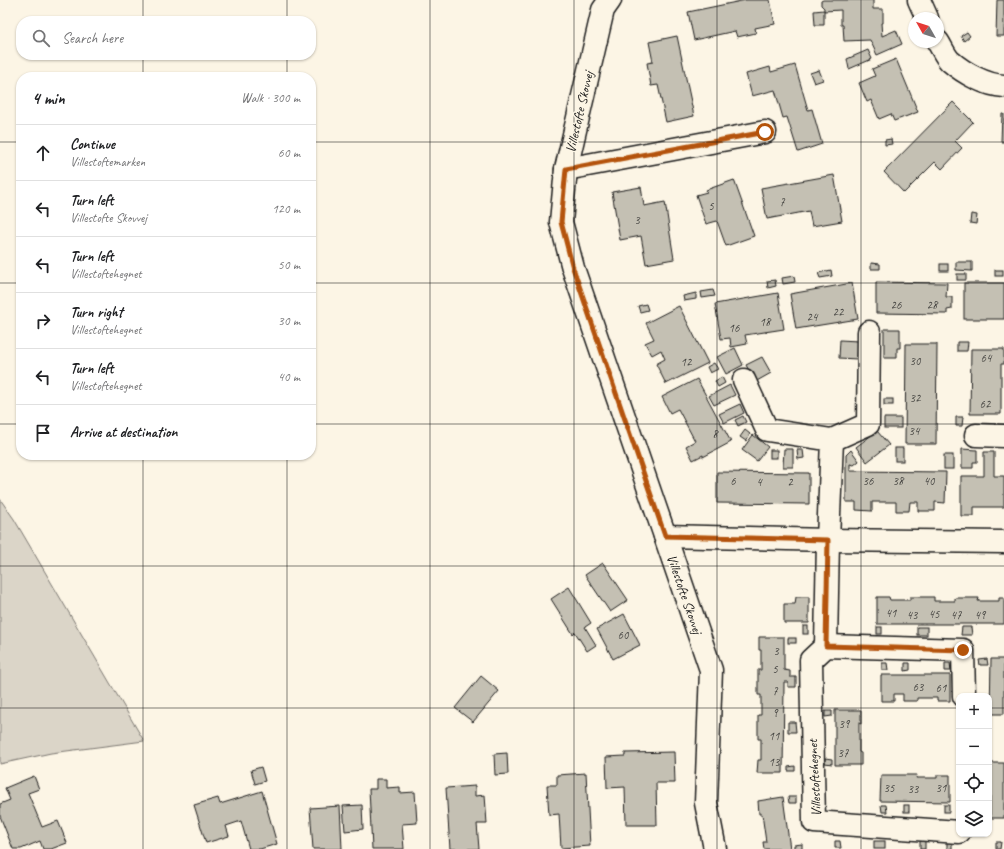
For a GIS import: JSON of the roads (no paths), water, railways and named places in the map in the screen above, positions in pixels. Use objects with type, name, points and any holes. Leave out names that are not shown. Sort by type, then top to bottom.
[{"type":"street","name":"Villestofte Skovvej","points":[[610,0],[603,10],[566,169],[561,222],[573,268],[711,670],[706,803],[714,849]]},
{"type":"street","points":[[919,0],[924,12]]},
{"type":"street","points":[[942,48],[949,60],[970,76],[997,86],[1004,86]]},
{"type":"street","points":[[566,169],[765,132]]},
{"type":"street","points":[[744,380],[767,430],[832,440],[868,424],[869,332]]},
{"type":"street","points":[[976,436],[1004,436]]},
{"type":"street","points":[[832,440],[826,646],[963,650],[964,693]]},
{"type":"street","points":[[665,536],[1004,542]]},
{"type":"street","name":"Villestoftehegnet","points":[[826,646],[811,660],[814,822],[956,832]]}]
